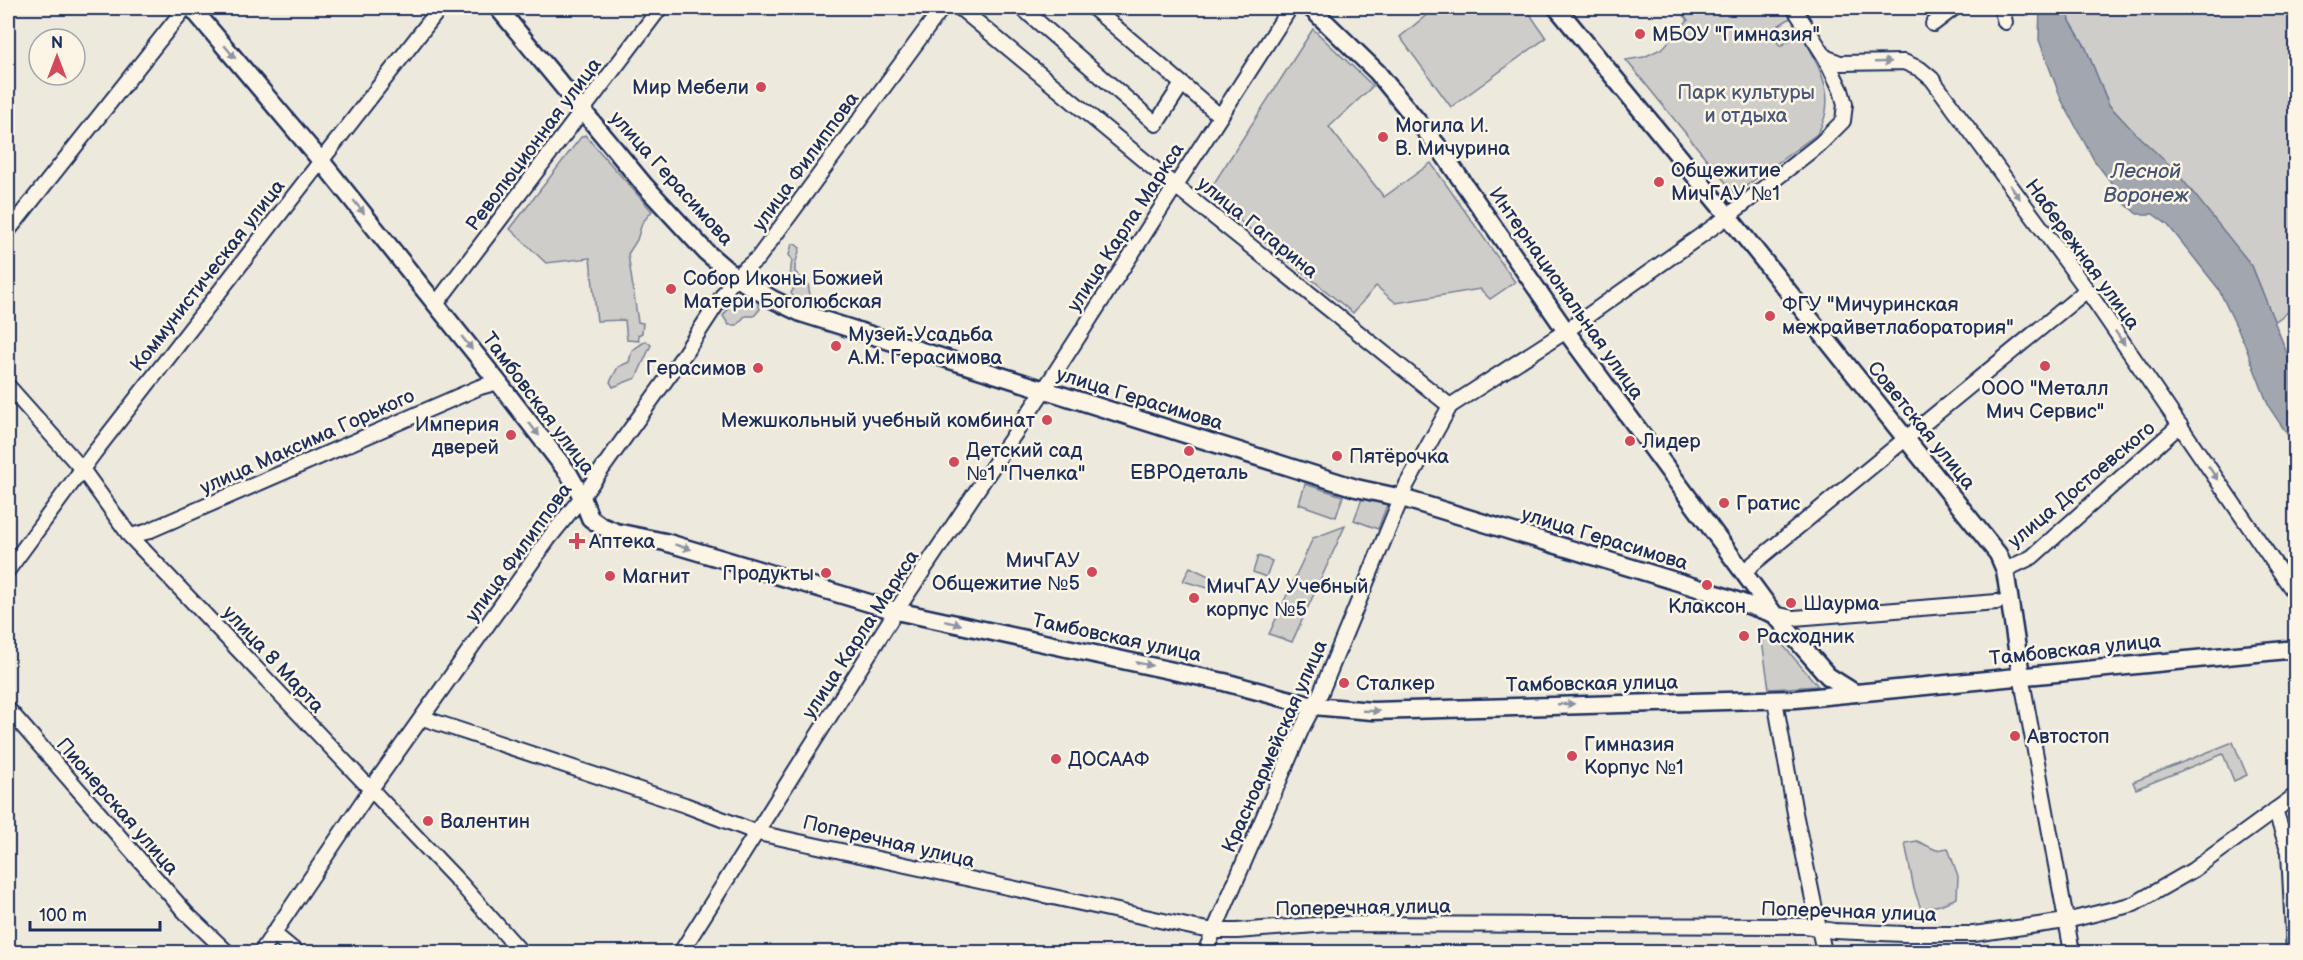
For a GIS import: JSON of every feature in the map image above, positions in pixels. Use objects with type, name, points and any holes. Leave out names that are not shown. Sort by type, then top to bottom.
[{"type":"main road","name":"Тамбовская улица","points":[[192,8],[322,162],[498,382],[569,474],[582,497],[590,518],[601,526],[616,532],[665,542],[896,611],[1224,682],[1313,706],[1372,711],[1774,700],[2295,649]]},
{"type":"main road","name":"улица Герасимова","points":[[498,8],[645,186],[706,252],[735,277],[772,299],[816,319],[1356,488],[1402,498],[1711,592],[1774,614],[1828,676],[1854,693]]},
{"type":"main road","name":"Интернациональная улица","points":[[1311,8],[1377,72],[1437,145],[1566,331],[1774,614]]},
{"type":"main road","name":"Советская улица","points":[[1557,8],[1728,216],[1998,554],[2005,570],[2021,675]]},
{"type":"street","points":[[8,231],[185,8]]},
{"type":"street","name":"Коммунистическая улица","points":[[8,570],[82,469],[440,8]]},
{"type":"street","name":"Революционная улица","points":[[436,304],[660,8]]},
{"type":"street","name":"улица Филиппова","points":[[261,952],[371,789],[549,538],[582,497],[682,357],[735,277],[758,258],[942,8]]},
{"type":"street","name":"улица Гагарина","points":[[960,8],[1175,185],[1450,406]]},
{"type":"street","points":[[1022,8],[1156,124],[1182,84]]},
{"type":"street","points":[[1093,8],[1220,116]]},
{"type":"street","name":"улица Карла Маркса","points":[[681,952],[896,611],[1044,390],[1290,8]]},
{"type":"street","points":[[1794,8],[1825,57]]},
{"type":"street","points":[[1933,24],[1954,8]]},
{"type":"street","points":[[2001,8],[2004,22]]},
{"type":"street","name":"Красноармейская улица","points":[[1205,952],[1321,692],[1407,483],[1450,406],[1566,331],[1728,216],[1821,143],[1843,120],[1845,104],[1841,90],[1825,57]]},
{"type":"street","name":"Набережная улица","points":[[1825,57],[1840,63],[1904,62],[1920,69],[1932,79],[2087,290],[2295,596]]},
{"type":"street","points":[[1743,572],[2087,290]]},
{"type":"street","name":"улица Максима Горького","points":[[130,536],[146,532],[480,387],[498,382]]},
{"type":"street","name":"улица 8 Марта","points":[[8,386],[82,469],[130,536],[460,883],[521,952]]},
{"type":"street","name":"улица Достоевского","points":[[2005,570],[2032,557],[2180,425]]},
{"type":"street","points":[[1774,614],[1794,618],[1997,602]]},
{"type":"street","name":"Советская улица","points":[[2021,675],[2072,952]]},
{"type":"street","points":[[1774,700],[1824,952]]},
{"type":"street","name":"Пионерская улица","points":[[8,710],[186,913],[227,952]]},
{"type":"street","name":"Поперечная улица","points":[[423,718],[685,805],[758,833],[1214,931],[1329,924],[1806,926],[1820,929],[1904,934],[1974,934],[2066,921],[2134,904],[2193,870],[2295,795]]},
{"type":"street","points":[[2275,810],[2289,852],[2294,952]]},
{"type":"street","points":[[273,933],[296,952]]},
{"type":"green space","points":[[1435,8],[1526,8],[1546,38],[1451,107],[1400,37]]},
{"type":"green space","name":"Парк культуры и отдыха","points":[[1678,8],[1785,8],[1792,17],[1770,31],[1780,46],[1802,33],[1824,82],[1827,108],[1824,121],[1817,134],[1735,194],[1626,60],[1644,57],[1663,48],[1688,20]]},
{"type":"green space","points":[[2067,8],[2295,8],[2295,307],[2274,322],[2252,266],[2109,105],[2085,46],[2070,21]]},
{"type":"green space","points":[[1313,29],[1373,86],[1329,127],[1384,197],[1431,163],[1515,282],[1490,299],[1480,289],[1396,303],[1376,286],[1353,313],[1207,194]]},
{"type":"green space","points":[[585,135],[652,211],[642,223],[637,240],[628,254],[638,322],[643,323],[642,333],[638,335],[639,341],[627,340],[625,320],[597,321],[590,258],[546,263],[510,229],[581,137]]},
{"type":"green space","points":[[792,244],[800,248],[795,272],[808,284],[811,300],[797,301],[791,293],[794,288],[789,284],[792,260],[789,255]]},
{"type":"green space","points":[[751,297],[758,302],[760,309],[754,316],[745,316],[737,325],[729,325],[723,316],[735,298]]},
{"type":"green space","points":[[646,341],[651,345],[636,378],[613,387],[610,382],[618,367],[629,362],[632,350]]},
{"type":"green space","points":[[1305,484],[1343,496],[1336,517],[1299,504]]},
{"type":"green space","points":[[1363,496],[1387,505],[1378,529],[1354,520]]},
{"type":"green space","points":[[1345,526],[1292,642],[1269,634],[1313,538]]},
{"type":"green space","points":[[1258,556],[1272,561],[1266,577],[1253,572]]},
{"type":"green space","points":[[1190,567],[1219,581],[1215,590],[1183,581]]},
{"type":"green space","points":[[1768,632],[1776,637],[1818,686],[1769,689],[1761,634]]},
{"type":"green space","points":[[2233,742],[2247,775],[2234,781],[2223,754],[2136,789],[2133,782]]},
{"type":"green space","points":[[1917,841],[1936,850],[1948,848],[1958,876],[1957,898],[1921,909],[1914,889],[1905,843]]},
{"type":"water","name":"Лесной Воронеж","points":[[2040,8],[2067,8],[2070,21],[2085,46],[2109,105],[2174,169],[2252,266],[2295,373],[2295,446],[2269,407],[2243,340],[2218,288],[2168,225],[2153,214],[2137,214],[2116,196],[2114,186],[2094,160],[2061,99],[2039,40]]},
{"type":"place","name":"МБОУ \"Гимназия\"","points":[[1640,34]]},
{"type":"place","name":"Мир Мебели","points":[[761,87]]},
{"type":"place","name":"Могила И. В. Мичурина","points":[[1383,137]]},
{"type":"place","name":"Общежитие МичГАУ №1","points":[[1659,182]]},
{"type":"place","name":"Собор Иконы Божией Матери Боголюбская","points":[[671,289]]},
{"type":"place","name":"ФГУ \"Мичуринская межрайветлаборатория\"","points":[[1770,316]]},
{"type":"place","name":"Музей-Усадьба А.М. Герасимова","points":[[836,346]]},
{"type":"place","name":"ООО \"Металл Мич Сервис\"","points":[[2045,366]]},
{"type":"place","name":"Герасимов","points":[[758,368]]},
{"type":"place","name":"Межшкольный учебный комбинат","points":[[1047,420]]},
{"type":"place","name":"Империя дверей","points":[[511,435]]},
{"type":"place","name":"Лидер","points":[[1630,441]]},
{"type":"place","name":"ЕВРОдеталь","points":[[1189,451]]},
{"type":"place","name":"Пятёрочка","points":[[1337,456]]},
{"type":"place","name":"Детский сад №1 \"Пчелка\"","points":[[954,462]]},
{"type":"place","name":"Гратис","points":[[1724,503]]},
{"type":"place","name":"Аптека","points":[[577,541]]},
{"type":"place","name":"МичГАУ Общежитие №5","points":[[1092,572]]},
{"type":"place","name":"Продукты","points":[[826,573]]},
{"type":"place","name":"Магнит","points":[[610,576]]},
{"type":"place","name":"Клаксон","points":[[1707,585]]},
{"type":"place","name":"МичГАУ Учебный корпус №5","points":[[1194,598]]},
{"type":"place","name":"Шаурма","points":[[1791,603]]},
{"type":"place","name":"Расходник","points":[[1744,636]]},
{"type":"place","name":"Сталкер","points":[[1344,683]]},
{"type":"place","name":"Автостоп","points":[[2015,736]]},
{"type":"place","name":"Гимназия Корпус №1","points":[[1572,756]]},
{"type":"place","name":"ДОСААФ","points":[[1056,759]]},
{"type":"place","name":"Валентин","points":[[428,821]]}]
